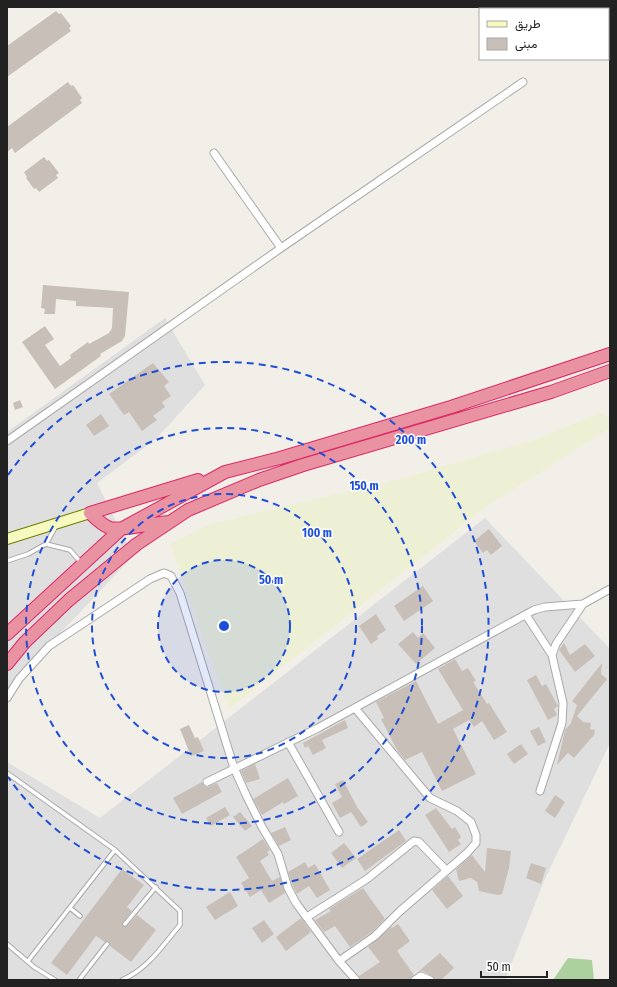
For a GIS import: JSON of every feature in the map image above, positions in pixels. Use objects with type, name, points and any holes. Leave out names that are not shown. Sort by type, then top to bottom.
[{"type":"highway","points":[[170,522],[122,529],[110,528],[101,524],[90,513],[225,472],[280,458],[451,407],[610,354]]},
{"type":"highway","points":[[7,664],[25,642],[68,600],[137,544],[188,510],[274,475],[537,396],[610,371]]},
{"type":"highway","points":[[7,634],[122,529],[225,472]]},
{"type":"main road","points":[[7,539],[90,513]]},
{"type":"street","points":[[7,441],[281,248],[523,82]]},
{"type":"street","points":[[214,153],[281,248]]},
{"type":"street","points":[[7,698],[19,678],[48,646],[150,579],[164,573],[171,576],[180,593],[234,768],[262,827],[278,854],[288,888],[296,903],[307,918],[339,961],[356,980]]},
{"type":"street","points":[[207,782],[355,708],[526,614],[545,607],[583,604],[610,589]]},
{"type":"street","points":[[552,655],[556,644],[583,604]]},
{"type":"street","points":[[526,614],[552,655],[560,688],[563,716],[540,791]]},
{"type":"street","points":[[339,961],[375,936],[446,870],[467,853],[476,843],[476,835],[471,822],[457,811],[430,798],[355,708]]},
{"type":"street","points":[[288,742],[340,832]]},
{"type":"street","points":[[307,918],[367,879],[414,841],[419,842],[446,870]]},
{"type":"street","points":[[416,980],[424,976],[430,980]]},
{"type":"lane","points":[[7,561],[28,554],[46,544],[58,523]]},
{"type":"lane","points":[[46,544],[70,550],[82,564]]},
{"type":"lane","points":[[7,773],[115,850],[180,911],[180,925],[146,966],[133,976],[122,980]]},
{"type":"lane","points":[[28,961],[115,850]]},
{"type":"lane","points":[[125,924],[156,887]]},
{"type":"lane","points":[[70,908],[80,916]]},
{"type":"lane","points":[[7,944],[55,980]]},
{"type":"lane","points":[[79,980],[107,944]]},
{"type":"shaded area","points":[[165,318],[205,385],[156,439],[97,483],[133,556],[7,690],[7,432]]},
{"type":"shaded area","points":[[485,518],[610,649],[610,743],[544,881],[505,980],[7,980],[7,762],[100,818]]},
{"type":"green space","points":[[599,413],[610,418],[610,428],[486,507],[229,709],[170,544],[211,524],[407,477],[534,440]]},
{"type":"green space","points":[[568,958],[592,960],[594,980],[553,980]]},
{"type":"building","points":[[56,11],[59,14],[61,13],[71,26],[69,28],[71,31],[7,77],[7,46]]},
{"type":"building","points":[[68,82],[71,86],[73,85],[82,98],[80,100],[82,103],[15,153],[12,148],[7,152],[7,127]]},
{"type":"building","points":[[44,157],[47,161],[49,160],[59,173],[56,175],[58,178],[39,192],[36,188],[34,189],[26,178],[27,177],[24,172]]},
{"type":"building","points":[[43,285],[129,292],[125,336],[122,341],[100,354],[101,356],[55,389],[22,342],[45,326],[54,339],[45,345],[60,366],[71,358],[70,355],[88,342],[89,344],[109,333],[112,328],[113,308],[76,306],[76,301],[56,299],[55,314],[44,314],[45,309],[41,308]]},
{"type":"building","points":[[153,363],[169,382],[164,386],[171,396],[162,402],[165,407],[153,416],[157,420],[142,431],[129,412],[124,415],[109,394]]},
{"type":"building","points":[[20,400],[23,407],[15,410],[13,403]]},
{"type":"building","points":[[101,414],[109,426],[94,436],[86,425]]},
{"type":"building","points":[[489,529],[502,546],[491,555],[487,550],[483,553],[474,541]]},
{"type":"building","points":[[423,586],[433,601],[404,621],[394,606]]},
{"type":"building","points":[[376,614],[386,630],[377,636],[378,639],[371,644],[359,626]]},
{"type":"building","points":[[413,632],[418,638],[423,633],[435,648],[416,664],[398,644]]},
{"type":"building","points":[[564,643],[570,655],[585,644],[595,656],[575,672],[559,650]]},
{"type":"building","points":[[455,659],[462,671],[468,668],[476,681],[473,682],[487,704],[489,703],[507,732],[494,740],[482,721],[474,727],[469,720],[453,729],[476,774],[442,791],[422,752],[405,760],[397,750],[381,719],[384,718],[376,702],[416,681],[438,724],[463,710],[438,669]]},
{"type":"building","points":[[602,663],[601,674],[607,679],[577,716],[583,722],[591,723],[590,729],[595,730],[594,735],[574,758],[568,753],[557,765],[565,730],[571,723],[577,705],[572,701]]},
{"type":"building","points":[[536,675],[542,686],[546,684],[558,706],[554,709],[557,715],[548,720],[527,680]]},
{"type":"building","points":[[345,720],[348,728],[322,740],[326,748],[313,755],[308,746],[305,748],[303,743]]},
{"type":"building","points":[[189,725],[195,738],[198,737],[204,751],[191,756],[180,729]]},
{"type":"building","points":[[539,727],[546,742],[538,746],[530,731]]},
{"type":"building","points":[[521,744],[528,754],[514,764],[507,754]]},
{"type":"building","points":[[255,764],[260,779],[246,783],[241,771]]},
{"type":"building","points":[[288,778],[298,796],[284,804],[283,802],[262,815],[253,799]]},
{"type":"building","points":[[343,780],[357,807],[368,822],[361,827],[351,812],[340,818],[332,803],[342,797],[335,784]]},
{"type":"building","points":[[202,782],[204,786],[207,787],[217,783],[222,792],[182,814],[173,798]]},
{"type":"building","points":[[555,795],[565,802],[555,818],[545,811]]},
{"type":"building","points":[[225,807],[230,815],[211,826],[206,818]]},
{"type":"building","points":[[436,808],[452,829],[455,827],[461,837],[458,840],[461,844],[449,852],[425,815]]},
{"type":"building","points":[[240,812],[252,826],[245,831],[233,817]]},
{"type":"building","points":[[285,827],[291,840],[279,846],[271,833]]},
{"type":"building","points":[[399,830],[406,841],[365,871],[357,859]]},
{"type":"building","points":[[263,839],[270,850],[267,852],[269,855],[260,861],[272,881],[280,877],[285,893],[269,903],[261,890],[250,897],[241,883],[249,878],[236,857]]},
{"type":"building","points":[[344,843],[356,858],[342,868],[331,853]]},
{"type":"building","points":[[487,848],[511,851],[509,868],[502,894],[498,895],[479,891],[477,882],[471,878],[459,881],[456,869],[472,855],[485,872]]},
{"type":"building","points":[[305,862],[308,868],[315,864],[330,890],[317,898],[309,886],[297,894],[288,872]]},
{"type":"building","points":[[531,863],[546,868],[541,884],[526,878]]},
{"type":"building","points":[[122,869],[144,885],[127,907],[132,911],[122,925],[127,926],[137,915],[156,930],[131,962],[110,946],[109,941],[105,942],[96,936],[67,975],[51,963]]},
{"type":"building","points":[[448,876],[463,896],[447,909],[432,890]]},
{"type":"building","points":[[363,888],[385,919],[372,932],[350,947],[335,926],[324,932],[315,920],[331,911],[329,909]]},
{"type":"building","points":[[230,892],[238,906],[215,920],[206,907]]},
{"type":"building","points":[[301,918],[311,932],[286,951],[276,937]]},
{"type":"building","points":[[264,920],[274,934],[262,943],[252,928]]},
{"type":"building","points":[[398,924],[410,941],[397,951],[414,975],[410,980],[361,980],[359,976],[380,962],[368,947],[391,927],[392,928]]},
{"type":"building","points":[[440,953],[454,968],[441,980],[435,980],[432,976],[423,971],[418,972]]}]
